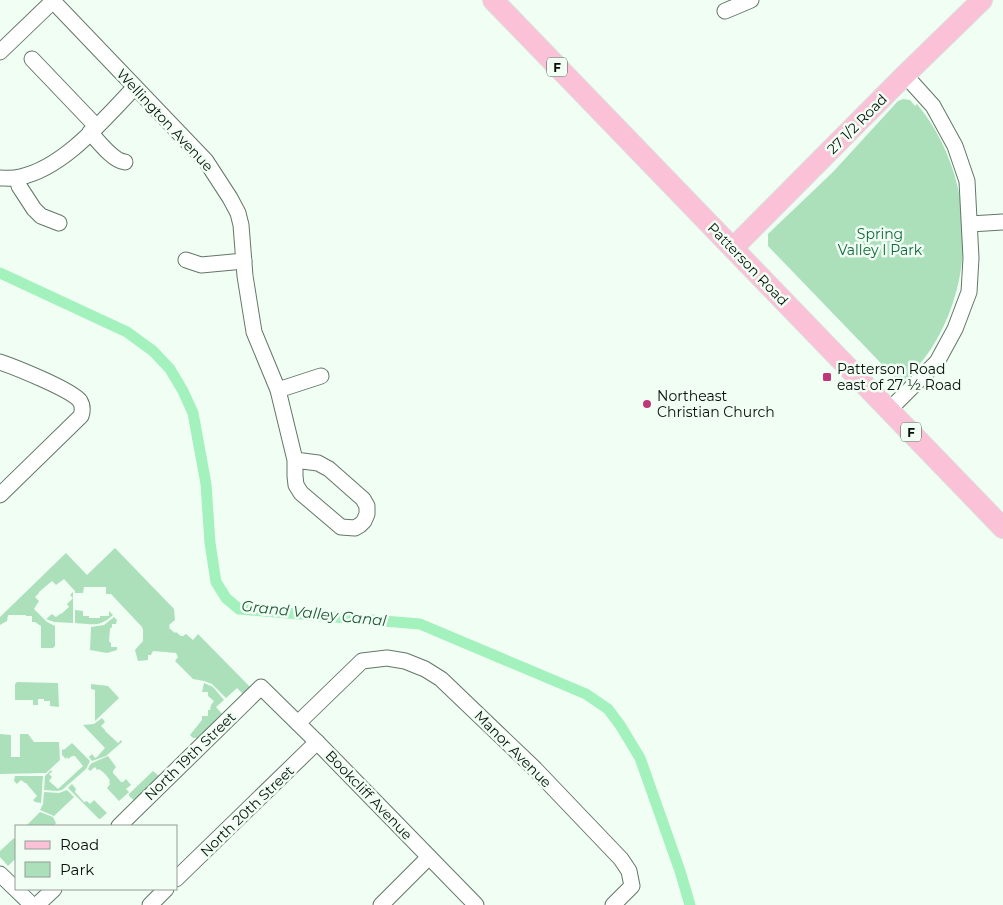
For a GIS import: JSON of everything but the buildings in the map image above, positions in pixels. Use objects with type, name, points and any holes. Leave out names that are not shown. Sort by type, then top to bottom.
[{"type":"main road","name":"Patterson Road","points":[[493,0],[1003,528]]},
{"type":"main road","name":"27 1/2 Road","points":[[733,248],[982,0]]},
{"type":"street","points":[[0,52],[53,0]]},
{"type":"street","name":"Wellington Avenue","points":[[53,0],[206,161],[230,198],[238,213],[241,225],[250,316],[254,332],[278,390],[295,460],[296,485],[301,493],[341,527],[355,528],[364,521],[367,514],[367,506],[363,499],[329,469],[308,460],[295,460]]},
{"type":"street","points":[[725,12],[751,0]]},
{"type":"street","points":[[32,59],[93,129],[114,157],[119,162],[125,162]]},
{"type":"street","points":[[888,410],[937,362],[956,329],[968,292],[971,258],[967,181],[955,146],[933,106],[906,75]]},
{"type":"street","points":[[0,178],[18,178],[38,172],[55,162],[72,150],[135,88]]},
{"type":"street","points":[[18,178],[20,186],[34,209],[41,216],[58,223]]},
{"type":"street","points":[[970,224],[1003,222]]},
{"type":"street","points":[[186,260],[201,265],[244,261]]},
{"type":"street","points":[[0,362],[69,392],[79,400],[83,408],[81,416],[0,495]]},
{"type":"street","points":[[278,390],[321,376]]},
{"type":"street","name":"Manor Avenue","points":[[298,723],[362,661],[387,658],[405,661],[425,669],[441,679],[535,769],[621,859],[629,871],[632,886],[613,905]]},
{"type":"street","name":"Bookcliff Avenue","points":[[261,686],[476,905]]},
{"type":"street","name":"North 19th Street","points":[[119,825],[261,686]]},
{"type":"street","name":"North 20th Street","points":[[178,877],[317,742]]},
{"type":"street","points":[[381,905],[430,858]]},
{"type":"street","points":[[0,874],[15,889]]},
{"type":"street","points":[[17,890],[32,905]]},
{"type":"street","points":[[37,905],[53,890]]},
{"type":"street","points":[[150,905],[165,890]]},
{"type":"green space","name":"Spring Valley I Park","points":[[903,99],[910,100],[915,106],[917,104],[924,112],[938,135],[951,164],[959,191],[963,218],[963,246],[960,273],[954,299],[944,325],[931,349],[902,385],[768,246],[768,234],[833,172],[898,101]]},
{"type":"green space","points":[[115,548],[174,609],[175,620],[169,625],[169,628],[181,636],[186,634],[193,640],[198,634],[253,690],[246,697],[237,688],[226,698],[212,684],[193,679],[175,661],[178,657],[176,653],[153,651],[151,655],[148,655],[148,660],[138,661],[135,650],[143,641],[142,627],[111,594],[106,594],[106,587],[84,587],[83,593],[75,593],[64,579],[56,585],[52,581],[39,592],[35,597],[39,601],[34,609],[47,622],[55,626],[55,646],[53,648],[41,648],[41,626],[32,622],[32,616],[8,615],[7,621],[0,625],[0,617],[66,553],[87,575]]},
{"type":"green space","points":[[73,598],[73,623],[54,622],[46,619],[52,614],[56,617],[61,614],[69,607],[67,604]]},
{"type":"green space","points":[[75,610],[83,611],[83,616],[89,616],[89,618],[109,616],[109,611],[113,615],[99,624],[75,623]]},
{"type":"green space","points":[[114,617],[117,620],[116,624],[112,624],[110,629],[109,641],[111,647],[117,647],[117,650],[107,653],[90,650],[91,627],[104,625]]},
{"type":"green space","points":[[17,682],[58,683],[59,707],[50,706],[50,701],[44,701],[44,699],[38,699],[38,705],[33,705],[33,700],[15,700],[15,684]]},
{"type":"green space","points":[[204,683],[213,687],[224,700],[216,707],[223,715],[198,738],[193,738],[190,735],[202,720],[202,716],[208,716],[208,710],[210,710],[214,701],[208,696],[208,692],[202,692]]},
{"type":"green space","points":[[91,684],[108,686],[119,698],[95,721],[95,690],[91,689]]},
{"type":"green space","points":[[102,718],[105,722],[101,726],[105,731],[118,743],[121,740],[122,742],[106,756],[92,761],[89,757],[92,754],[95,758],[105,748],[83,725],[94,724]]},
{"type":"green space","points":[[0,734],[11,735],[11,757],[20,757],[20,734],[28,734],[34,742],[59,742],[60,760],[46,773],[0,774]]},
{"type":"green space","points":[[72,743],[90,761],[86,769],[62,790],[44,790],[45,776],[51,770],[52,772],[49,774],[52,777],[49,781],[58,789],[83,766],[75,756],[68,759],[67,757],[66,759],[62,755],[62,750]]},
{"type":"green space","points":[[108,756],[116,767],[113,773],[121,782],[126,779],[131,785],[126,789],[129,792],[119,801],[107,788],[110,784],[108,777],[95,767],[90,771],[88,769],[92,763]]},
{"type":"green space","points":[[153,771],[160,777],[136,802],[129,794]]},
{"type":"green space","points":[[15,776],[43,776],[41,803],[33,800],[37,796],[26,783],[21,780],[17,784],[14,781]]},
{"type":"green space","points":[[72,784],[76,789],[75,792],[84,802],[87,801],[90,804],[94,800],[107,813],[99,819],[68,788]]},
{"type":"green space","points":[[67,790],[74,797],[54,816],[40,810],[43,804],[44,792],[59,793]]},
{"type":"green space","points":[[40,812],[53,817],[56,823],[55,825],[27,825]]},
{"type":"green space","points":[[15,839],[15,859],[8,866],[0,857],[0,851]]},
{"type":"waterway","name":"Grand Valley Canal","points":[[0,273],[127,332],[153,351],[170,369],[193,413],[206,484],[210,543],[216,582],[226,598],[239,609],[420,624],[586,694],[608,709],[640,758],[690,905]]},
{"type":"place","name":"Patterson Road east of 27 ½ Road","points":[[827,377]]},
{"type":"place","name":"Northeast Christian Church","points":[[647,404]]}]
